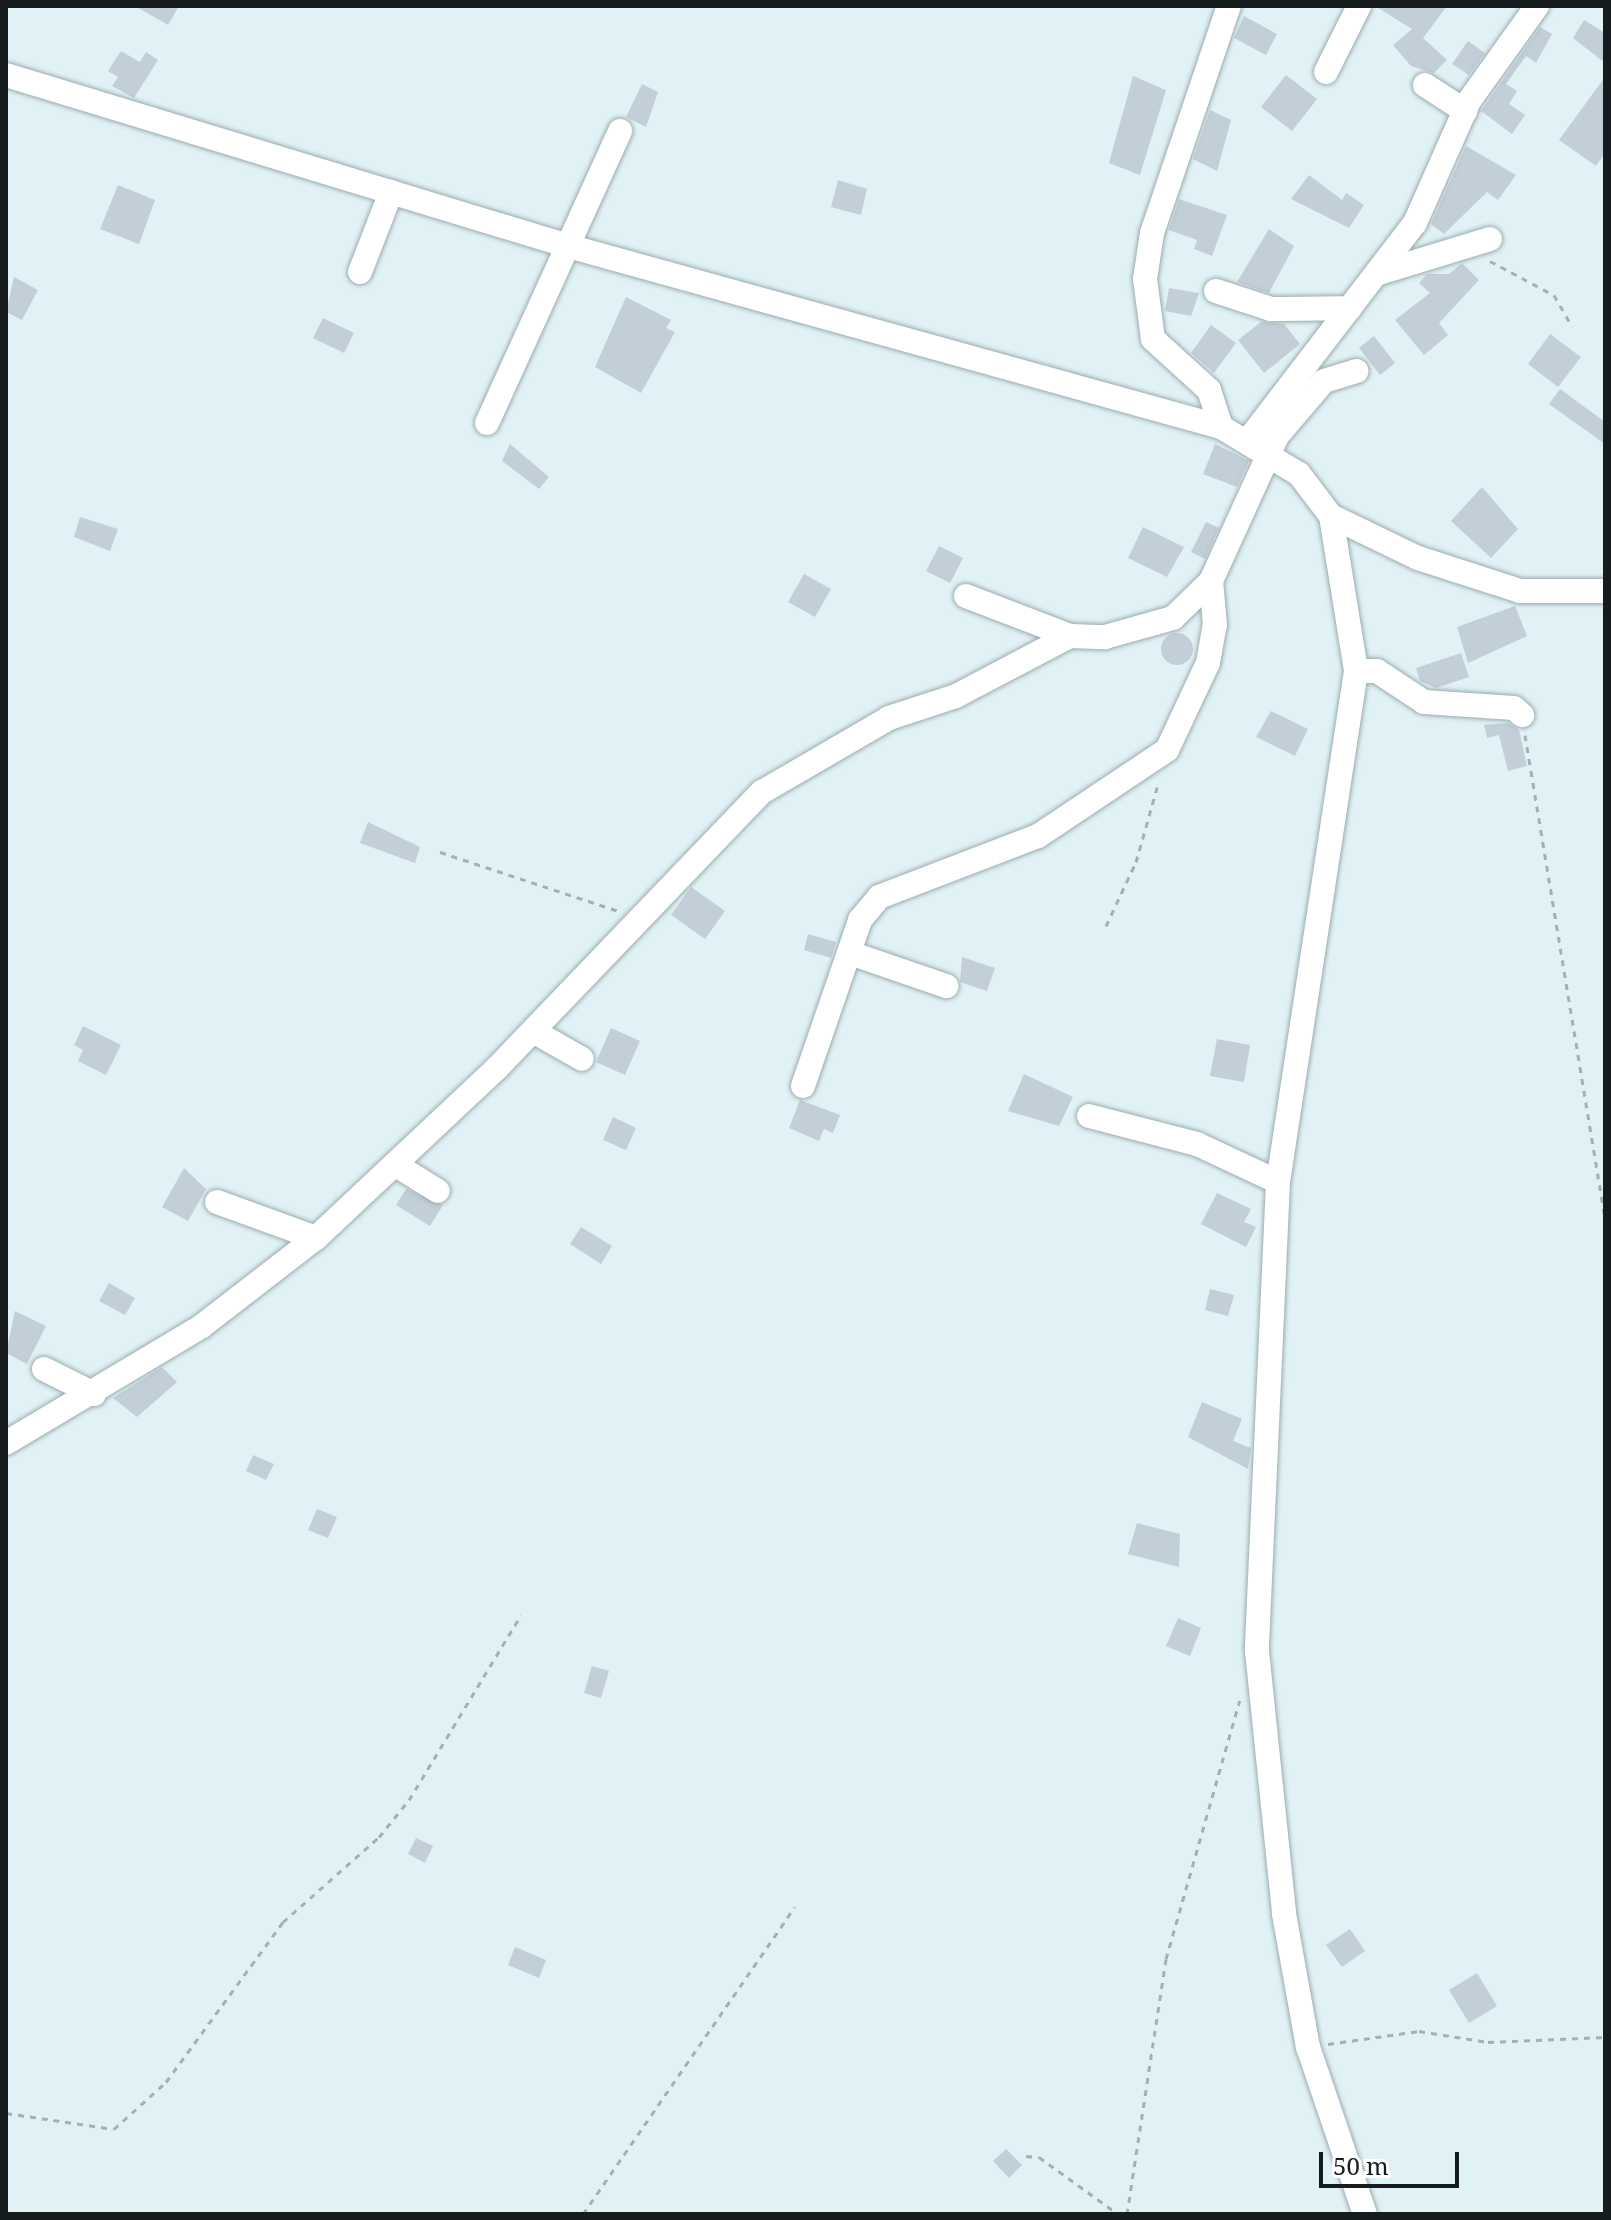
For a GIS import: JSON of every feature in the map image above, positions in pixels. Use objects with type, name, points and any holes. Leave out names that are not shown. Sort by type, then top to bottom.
[{"type":"street","points":[[1221,427],[1209,390],[1153,339],[1145,279],[1165,188],[1229,6]]},
{"type":"street","points":[[1326,72],[1359,6]]},
{"type":"street","points":[[1249,439],[1415,223],[1465,111],[1537,6]]},
{"type":"street","points":[[6,75],[568,246],[1221,427],[1271,452],[1331,516],[1418,558],[1520,591],[1605,591]]},
{"type":"street","points":[[1425,85],[1465,111]]},
{"type":"street","points":[[487,423],[620,131]]},
{"type":"street","points":[[360,272],[391,192]]},
{"type":"street","points":[[1379,273],[1490,239]]},
{"type":"street","points":[[1216,291],[1242,312],[1350,308]]},
{"type":"street","points":[[966,596],[1070,636],[1116,635],[1173,618],[1211,581],[1271,452],[1324,381],[1356,371]]},
{"type":"street","points":[[1331,516],[1356,671],[1278,1182],[1257,1651],[1284,1914],[1308,2047],[1365,2214]]},
{"type":"street","points":[[803,1086],[860,920],[879,897],[1038,836],[1167,750],[1208,663],[1215,625],[1211,581]]},
{"type":"street","points":[[6,1443],[94,1394],[202,1326],[316,1238],[533,1031],[637,921],[669,900],[762,792],[889,718],[956,696],[1070,636]]},
{"type":"street","points":[[1356,671],[1377,671],[1424,702],[1514,708],[1522,715]]},
{"type":"street","points":[[850,953],[946,986]]},
{"type":"street","points":[[533,1031],[582,1059]]},
{"type":"street","points":[[1089,1116],[1197,1144],[1278,1182]]},
{"type":"street","points":[[396,1165],[438,1191]]},
{"type":"street","points":[[217,1202],[316,1238]]},
{"type":"street","points":[[44,1369],[94,1394]]},
{"type":"path","points":[[1455,249],[1554,295],[1572,326]]},
{"type":"path","points":[[1522,715],[1605,1216]]},
{"type":"path","points":[[1106,926],[1136,862],[1167,750]]},
{"type":"path","points":[[440,852],[587,896],[637,921]]},
{"type":"path","points":[[1605,1261],[1605,1294]]},
{"type":"path","points":[[6,2113],[114,2129],[166,2082],[283,1922],[379,1837],[409,1800],[521,1615]]},
{"type":"path","points":[[1127,2214],[1166,1959],[1242,1695]]},
{"type":"path","points":[[583,2214],[795,1907]]},
{"type":"path","points":[[1308,2047],[1419,2031],[1488,2042],[1605,2037]]},
{"type":"path","points":[[1026,2156],[1039,2157],[1118,2214]]},
{"type":"building","points":[[135,6],[179,6],[168,25]]},
{"type":"building","points":[[1375,6],[1447,6],[1423,38],[1447,60],[1434,73],[1411,66],[1393,45],[1412,29]]},
{"type":"building","points":[[1244,16],[1277,34],[1266,55],[1234,38]]},
{"type":"building","points":[[1584,20],[1605,33],[1605,63],[1573,38]]},
{"type":"building","points":[[1540,27],[1552,34],[1536,63],[1526,56],[1506,84],[1517,91],[1509,104],[1525,115],[1512,134],[1481,111]]},
{"type":"building","points":[[1468,41],[1485,53],[1469,75],[1452,64]]},
{"type":"building","points":[[121,51],[140,62],[146,52],[158,60],[134,98],[112,86],[118,77],[108,71]]},
{"type":"building","points":[[1286,75],[1317,99],[1292,131],[1261,107]]},
{"type":"building","points":[[1133,76],[1166,90],[1140,175],[1109,163]]},
{"type":"building","points":[[1605,77],[1605,153],[1596,166],[1559,140]]},
{"type":"building","points":[[642,84],[658,92],[646,127],[626,117]]},
{"type":"building","points":[[1210,110],[1231,120],[1217,171],[1193,159]]},
{"type":"building","points":[[1466,146],[1516,175],[1498,200],[1487,192],[1444,234],[1431,224]]},
{"type":"building","points":[[1309,175],[1342,200],[1346,193],[1364,205],[1349,228],[1291,199]]},
{"type":"building","points":[[838,180],[867,189],[861,215],[831,207]]},
{"type":"building","points":[[118,185],[155,200],[139,244],[100,229]]},
{"type":"building","points":[[1179,199],[1227,215],[1212,256],[1194,249],[1197,240],[1169,230]]},
{"type":"building","points":[[1269,229],[1294,246],[1269,293],[1237,282]]},
{"type":"building","points":[[1462,263],[1479,280],[1439,323],[1448,335],[1424,355],[1395,320],[1430,293],[1419,283],[1427,274],[1449,274]]},
{"type":"building","points":[[14,277],[38,290],[22,320],[6,312]]},
{"type":"building","points":[[1169,288],[1199,293],[1191,316],[1165,311]]},
{"type":"building","points":[[626,297],[671,320],[666,328],[675,332],[641,393],[595,367]]},
{"type":"building","points":[[323,318],[354,333],[344,353],[313,338]]},
{"type":"building","points":[[1261,322],[1284,324],[1300,344],[1264,373],[1238,340]]},
{"type":"building","points":[[1211,325],[1236,343],[1214,373],[1191,353]]},
{"type":"building","points":[[1550,334],[1581,357],[1558,387],[1528,364]]},
{"type":"building","points":[[1374,336],[1395,363],[1380,375],[1359,348]]},
{"type":"building","points":[[1560,389],[1605,422],[1605,444],[1549,404]]},
{"type":"building","points":[[510,444],[549,477],[539,489],[502,461]]},
{"type":"building","points":[[1215,444],[1249,461],[1237,487],[1203,474]]},
{"type":"building","points":[[1482,487],[1518,529],[1491,558],[1451,521]]},
{"type":"building","points":[[80,517],[118,529],[110,551],[74,537]]},
{"type":"building","points":[[1206,522],[1219,528],[1205,559],[1191,552]]},
{"type":"building","points":[[1143,527],[1184,547],[1167,577],[1128,558]]},
{"type":"building","points":[[939,546],[963,558],[950,583],[926,571]]},
{"type":"building","points":[[804,574],[831,589],[815,617],[788,602]]},
{"type":"building","points":[[1515,606],[1527,636],[1468,663],[1457,627]]},
{"type":"building","points":[[1177,633],[1188,638],[1193,649],[1188,660],[1177,665],[1166,660],[1161,649],[1166,638]]},
{"type":"building","points":[[1461,653],[1469,677],[1436,688],[1420,681],[1416,668]]},
{"type":"building","points":[[1271,711],[1308,729],[1295,756],[1256,737]]},
{"type":"building","points":[[1508,723],[1519,730],[1527,766],[1508,771],[1499,735],[1487,738],[1484,725]]},
{"type":"building","points":[[368,822],[420,847],[415,863],[360,843]]},
{"type":"building","points":[[691,887],[725,911],[705,939],[671,915]]},
{"type":"building","points":[[808,934],[836,942],[831,958],[804,950]]},
{"type":"building","points":[[962,957],[995,968],[987,991],[960,982]]},
{"type":"building","points":[[83,1026],[121,1045],[106,1075],[78,1061],[83,1050],[74,1045]]},
{"type":"building","points":[[611,1028],[640,1041],[625,1075],[596,1062]]},
{"type":"building","points":[[1217,1039],[1250,1045],[1244,1082],[1210,1076]]},
{"type":"building","points":[[1024,1074],[1073,1097],[1059,1126],[1008,1111]]},
{"type":"building","points":[[800,1100],[840,1115],[833,1133],[824,1129],[819,1141],[789,1128]]},
{"type":"building","points":[[613,1117],[636,1128],[626,1150],[603,1140]]},
{"type":"building","points":[[184,1168],[206,1189],[188,1221],[162,1207]]},
{"type":"building","points":[[406,1189],[443,1205],[430,1226],[396,1205]]},
{"type":"building","points":[[1217,1193],[1251,1209],[1244,1222],[1256,1227],[1246,1247],[1201,1224]]},
{"type":"building","points":[[581,1227],[612,1246],[601,1264],[570,1244]]},
{"type":"building","points":[[109,1283],[135,1298],[125,1315],[99,1301]]},
{"type":"building","points":[[1210,1289],[1234,1295],[1228,1316],[1205,1310]]},
{"type":"building","points":[[15,1311],[46,1326],[27,1364],[6,1353]]},
{"type":"building","points":[[162,1367],[177,1382],[137,1417],[113,1398]]},
{"type":"building","points":[[1202,1402],[1242,1419],[1233,1441],[1251,1448],[1248,1469],[1188,1437]]},
{"type":"building","points":[[253,1455],[274,1464],[266,1480],[246,1471]]},
{"type":"building","points":[[317,1509],[337,1517],[328,1538],[308,1530]]},
{"type":"building","points":[[1137,1523],[1180,1534],[1179,1567],[1128,1554]]},
{"type":"building","points":[[1178,1618],[1201,1628],[1190,1656],[1166,1646]]},
{"type":"building","points":[[592,1666],[609,1671],[601,1698],[584,1693]]},
{"type":"building","points":[[416,1838],[433,1846],[425,1863],[408,1854]]},
{"type":"building","points":[[1350,1929],[1365,1951],[1342,1967],[1326,1945]]},
{"type":"building","points":[[515,1947],[546,1960],[539,1978],[508,1965]]},
{"type":"building","points":[[1477,1973],[1497,2006],[1469,2023],[1449,1990]]},
{"type":"building","points":[[1006,2149],[1022,2165],[1009,2178],[993,2161]]}]
